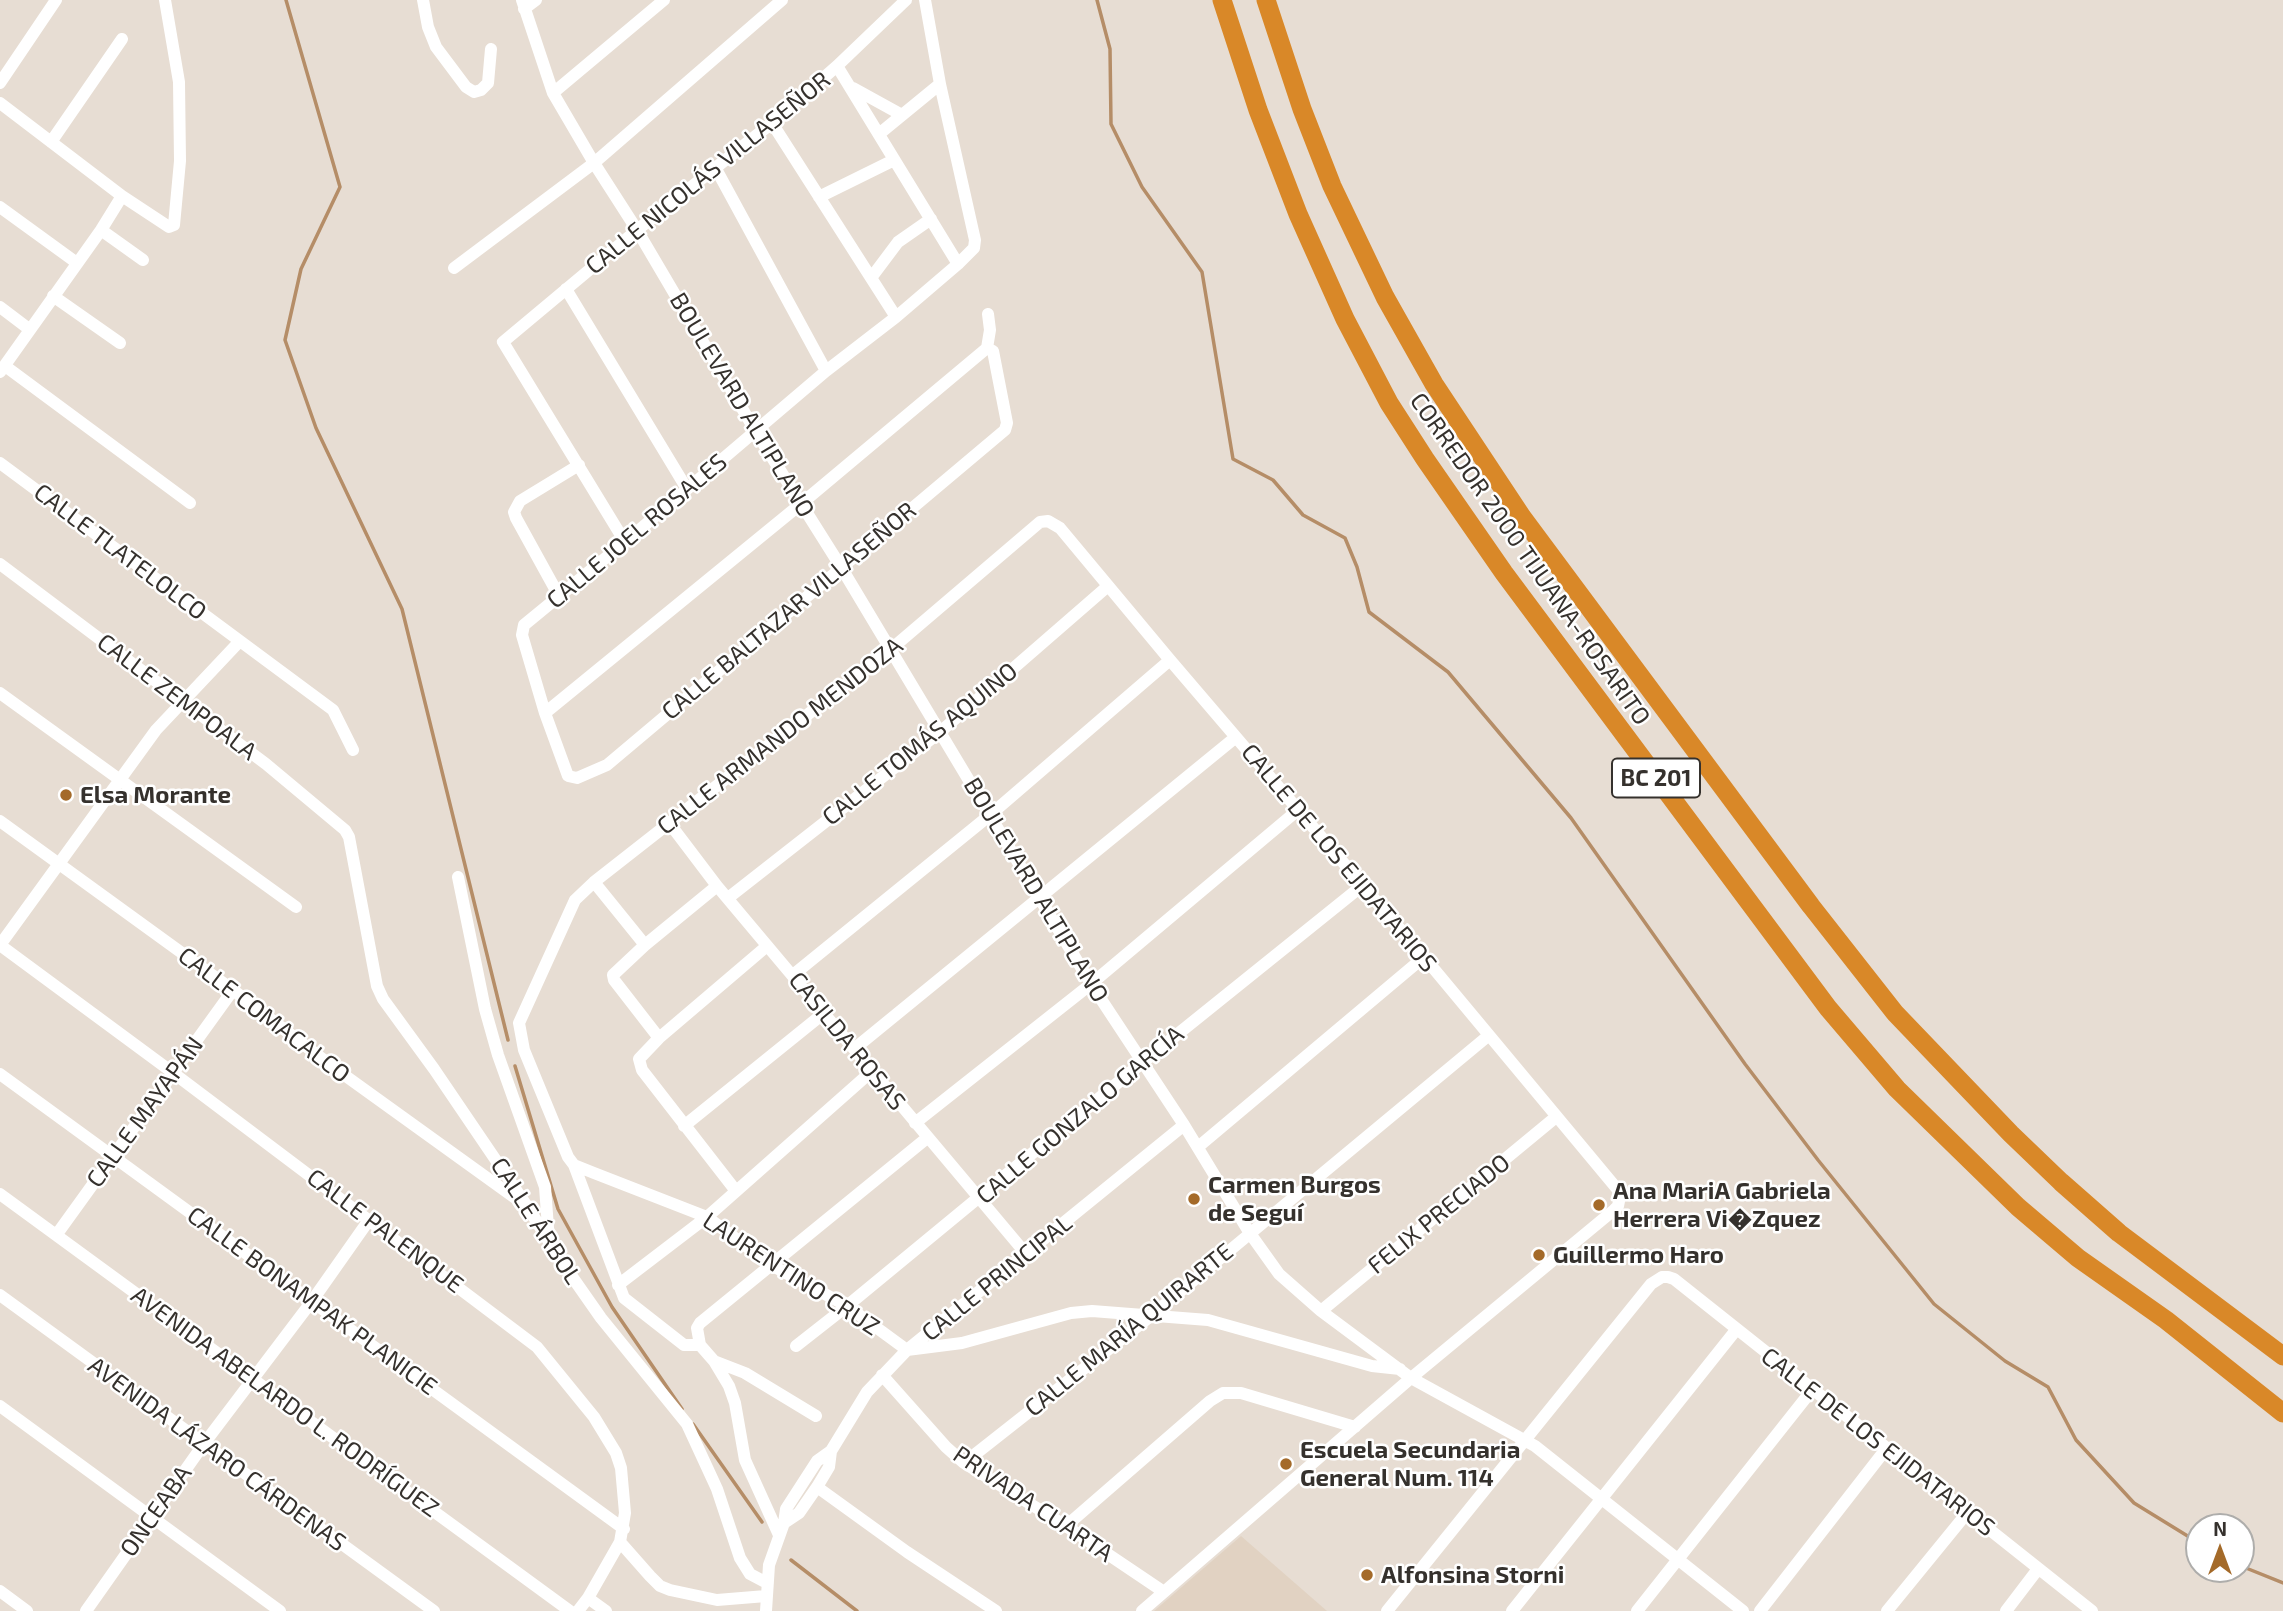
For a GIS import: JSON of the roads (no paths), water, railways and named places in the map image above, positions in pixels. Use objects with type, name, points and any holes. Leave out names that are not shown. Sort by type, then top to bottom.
[{"type":"highway","name":"CORREDOR 2000 TIJUANA-ROSARITO","points":[[1222,0],[1258,110],[1298,214],[1345,319],[1389,403],[1424,459],[1504,573],[1828,1008],[1897,1089],[2018,1208],[2078,1258],[2166,1320],[2283,1413]]},
{"type":"highway","name":"CORREDOR 2000 TIJUANA-ROSARITO","points":[[1266,0],[1302,109],[1332,186],[1384,297],[1434,384],[1522,517],[1811,906],[1895,1013],[2001,1125],[2119,1233],[2283,1356]]},
{"type":"street","points":[[0,83],[56,0]]},
{"type":"street","points":[[0,103],[122,196],[169,227],[174,225],[180,161],[179,82],[165,0]]},
{"type":"street","points":[[424,0],[428,27],[436,47],[466,87],[474,92],[481,90],[488,83],[491,49]]},
{"type":"street","points":[[523,4],[536,0]]},
{"type":"street","points":[[553,93],[664,0]]},
{"type":"street","points":[[454,268],[594,163],[782,0]]},
{"type":"street","name":"CALLE NICOLÁS VILLASEÑOR","points":[[579,465],[503,345],[504,340],[772,123],[906,0]]},
{"type":"street","points":[[879,134],[940,84],[925,0]]},
{"type":"street","name":"BOULEVARD ALTIPLANO","points":[[523,4],[553,93],[594,163],[1091,984],[1279,1275],[1321,1311],[1411,1378],[1525,1440],[1743,1611]]},
{"type":"street","points":[[51,142],[122,39]]},
{"type":"street","points":[[837,66],[958,264]]},
{"type":"street","name":"CALLE JOEL ROSALES","points":[[545,713],[521,631],[524,625],[971,253],[975,240],[940,84]]},
{"type":"street","points":[[850,86],[902,116]]},
{"type":"street","points":[[772,123],[896,317]]},
{"type":"street","points":[[819,197],[894,160]]},
{"type":"street","points":[[715,167],[826,371]]},
{"type":"street","points":[[122,196],[2,370],[190,503]]},
{"type":"street","points":[[0,206],[77,263]]},
{"type":"street","points":[[871,278],[898,242],[930,219]]},
{"type":"street","points":[[101,230],[143,260]]},
{"type":"street","points":[[566,289],[687,489]]},
{"type":"street","points":[[53,296],[120,343]]},
{"type":"street","points":[[0,307],[29,329]]},
{"type":"street","points":[[545,713],[987,348],[990,330],[988,314]]},
{"type":"street","name":"CALLE BALTAZAR VILLASEÑOR","points":[[545,713],[565,771],[572,778],[607,765],[1007,427],[993,351],[987,348]]},
{"type":"street","name":"CALLE TLATELOLCO","points":[[0,463],[239,642]]},
{"type":"street","points":[[559,596],[516,518],[514,512],[520,501],[579,465],[625,542]]},
{"type":"street","name":"CALLE DE LOS EJIDATARIOS","points":[[1048,521],[1060,528],[1618,1190],[1620,1201],[1614,1210],[1411,1378]]},
{"type":"street","name":"CALLE ARMANDO MENDOZA","points":[[698,1339],[684,1345],[624,1298],[574,1165],[568,1157],[524,1050],[519,1023],[575,900],[594,882],[890,650],[1034,526],[1048,521]]},
{"type":"street","name":"CALLE ZEMPOALA","points":[[0,564],[181,703],[266,764],[340,824],[349,836]]},
{"type":"street","name":"CALLE TOMÁS AQUINO","points":[[728,898],[940,732],[1108,586]]},
{"type":"street","points":[[0,945],[156,730],[239,642],[333,710],[353,750]]},
{"type":"street","points":[[793,975],[990,815],[1170,660]]},
{"type":"street","points":[[0,693],[296,907]]},
{"type":"street","points":[[854,1049],[1236,737]]},
{"type":"street","points":[[915,1124],[1091,984],[1298,810]]},
{"type":"street","name":"CALLE COMACALCO","points":[[0,821],[529,1209]]},
{"type":"street","name":"CASILDA ROSAS","points":[[670,824],[767,946],[1027,1255]]},
{"type":"street","name":"CALLE ÁRBOL","points":[[349,836],[377,986],[383,999],[434,1069],[600,1318],[687,1424],[717,1489],[744,1566],[767,1590]]},
{"type":"street","points":[[458,877],[485,1009],[498,1055],[545,1187],[549,1241]]},
{"type":"street","points":[[594,882],[645,945]]},
{"type":"street","name":"CALLE GONZALO GARCÍA","points":[[796,1346],[1363,885]]},
{"type":"street","points":[[659,1038],[613,977],[617,970],[645,945],[718,886]]},
{"type":"street","name":"CALLE PALENQUE","points":[[0,945],[537,1347],[594,1417],[616,1453],[625,1500],[624,1529],[620,1542],[578,1611]]},
{"type":"street","points":[[736,1191],[639,1064],[642,1054],[659,1038],[767,946]]},
{"type":"street","points":[[1198,1147],[1424,957]]},
{"type":"street","name":"CALLE MAYAPÁN","points":[[57,1234],[233,990]]},
{"type":"street","points":[[684,1126],[824,1013]]},
{"type":"street","name":"CALLE MARÍA QUIRARTE","points":[[964,1463],[1152,1315],[1488,1036]]},
{"type":"street","points":[[498,1055],[524,1050]]},
{"type":"street","points":[[618,1285],[707,1217],[873,1071]]},
{"type":"street","name":"CALLE BONAMPAK PLANICIE","points":[[0,1074],[624,1529]]},
{"type":"street","name":"FELIX PRECIADO","points":[[1321,1311],[1556,1117]]},
{"type":"street","name":"CALLE PRINCIPAL","points":[[766,1611],[769,1565],[787,1506],[817,1461],[831,1451],[867,1392],[907,1350],[1184,1125]]},
{"type":"street","points":[[781,1529],[745,1460],[735,1403],[729,1386],[698,1339],[700,1323],[927,1138]]},
{"type":"street","name":"LAURENTINO CRUZ","points":[[574,1165],[707,1217],[771,1265],[848,1306],[907,1350]]},
{"type":"street","name":"AVENIDA ABELARDO L. RODRÍGUEZ","points":[[0,1194],[570,1611]]},
{"type":"street","name":"ONCEABA","points":[[86,1611],[203,1445],[312,1301],[369,1220]]},
{"type":"street","name":"CALLE DE LOS EJIDATARIOS","points":[[1525,1440],[1651,1284],[1662,1277],[1674,1279],[1736,1331],[2092,1611]]},
{"type":"street","name":"AVENIDA LÁZARO CÁRDENAS","points":[[0,1295],[435,1611]]},
{"type":"street","points":[[907,1350],[962,1343],[1082,1311],[1208,1320],[1371,1366],[1400,1369]]},
{"type":"street","points":[[1512,1611],[1736,1331]]},
{"type":"street","points":[[713,1361],[745,1373],[816,1416]]},
{"type":"street","name":"PRIVADA CUARTA","points":[[882,1375],[946,1447],[964,1463],[1164,1592]]},
{"type":"street","points":[[1142,1611],[1411,1378]]},
{"type":"street","points":[[1637,1611],[1812,1390]]},
{"type":"street","points":[[1066,1527],[1210,1401],[1223,1393],[1241,1393],[1355,1427]]},
{"type":"street","points":[[0,1406],[280,1611]]},
{"type":"street","points":[[1387,1611],[1525,1440]]},
{"type":"street","points":[[1760,1611],[1886,1449]]},
{"type":"street","name":"CALLE PRINCIPAL","points":[[781,1529],[799,1513],[817,1487],[829,1467],[831,1451]]},
{"type":"street","points":[[817,1487],[906,1552],[996,1611]]},
{"type":"street","points":[[1887,1611],[1967,1513]]},
{"type":"street","points":[[620,1542],[660,1586],[670,1590],[717,1600],[767,1590]]},
{"type":"street","points":[[2006,1611],[2038,1569]]},
{"type":"street","points":[[0,1591],[27,1611]]},
{"type":"street","points":[[588,1598],[606,1611]]},
{"type":"waterway","points":[[286,0],[340,187],[301,269],[285,340],[316,428],[402,609],[508,1040]]},
{"type":"waterway","points":[[1097,0],[1110,49],[1111,124],[1142,187],[1202,272],[1233,459],[1273,480],[1303,515],[1345,538],[1357,567],[1369,612],[1448,672],[1571,818],[1745,1064],[1934,1304],[2005,1361],[2048,1387],[2076,1440],[2134,1503],[2185,1534]]},
{"type":"waterway","points":[[515,1066],[558,1209],[612,1307],[682,1409]]},
{"type":"waterway","points":[[693,1424],[762,1522]]},
{"type":"waterway","points":[[791,1560],[857,1611]]},
{"type":"waterway","points":[[2255,1572],[2283,1583]]},
{"type":"place","name":"Elsa Morante","points":[[66,795]]},
{"type":"place","name":"Carmen Burgos de Seguí","points":[[1194,1199]]},
{"type":"place","name":"Ana MariA Gabriela Herrera Vi�Zquez","points":[[1599,1205]]},
{"type":"place","name":"Guillermo Haro","points":[[1539,1255]]},
{"type":"place","name":"Escuela Secundaria General Num. 114","points":[[1286,1464]]},
{"type":"place","name":"Alfonsina Storni","points":[[1367,1575]]}]
